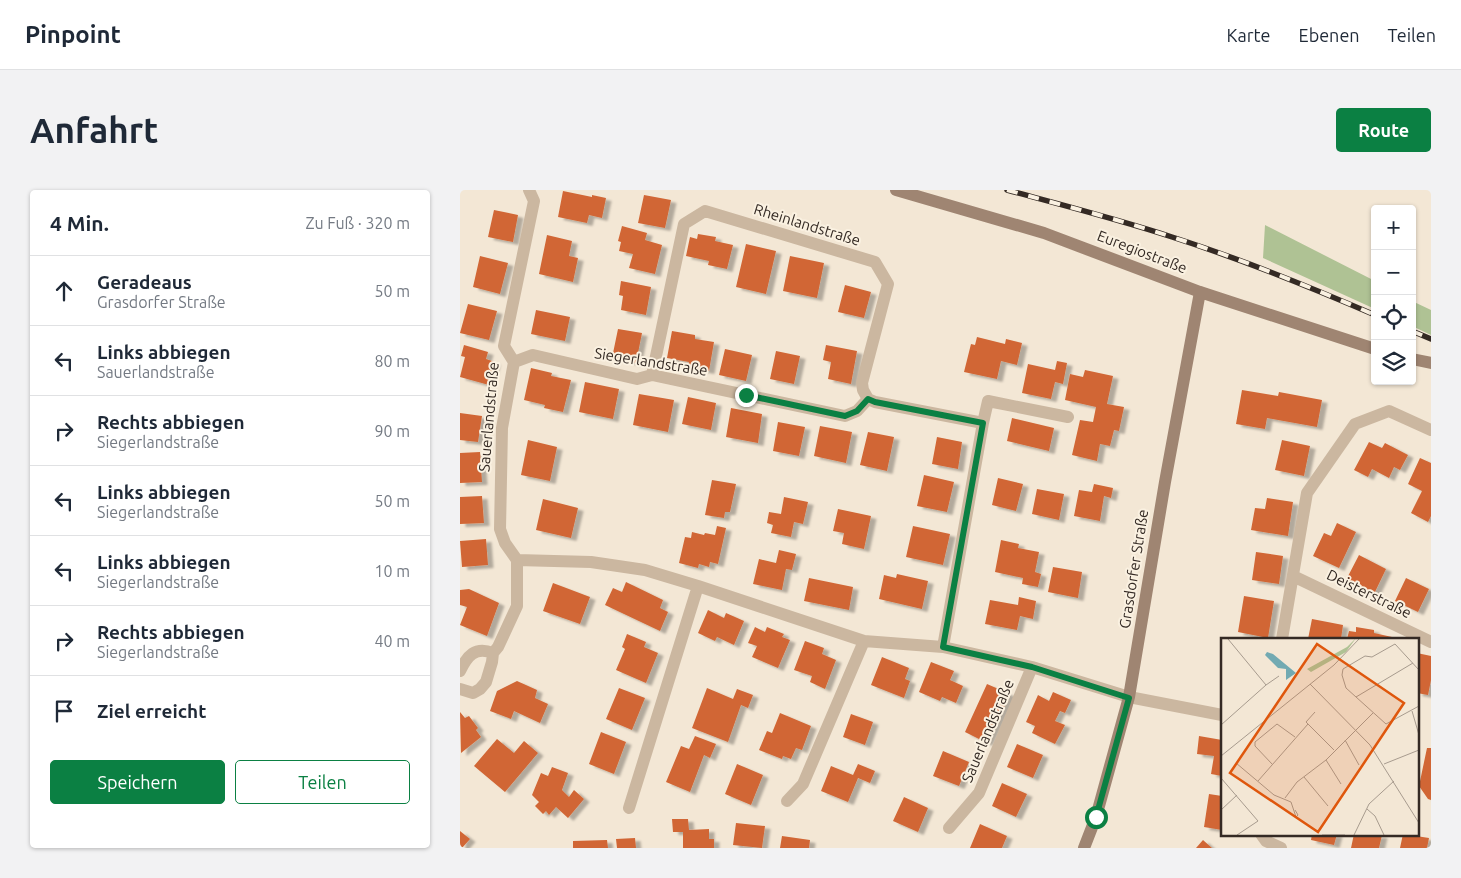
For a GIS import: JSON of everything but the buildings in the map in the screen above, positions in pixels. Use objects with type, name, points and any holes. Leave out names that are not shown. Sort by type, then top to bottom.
[{"type":"street","name":"Sauerlandstraße","points":[[529,190],[534,201],[504,346],[514,362],[502,428],[500,529],[505,543],[517,560],[600,563],[645,570],[864,641],[943,647],[1032,667],[1129,698],[1221,715]]},
{"type":"street","name":"Euregiostraße","points":[[896,190],[1044,233],[1200,292],[1371,348]]},
{"type":"street","name":"Rheinlandstraße","points":[[652,376],[684,224],[705,211],[875,262],[888,284],[862,384],[868,399]]},
{"type":"street","name":"Grasdorfer Straße","points":[[1084,848],[1096,817],[1129,698],[1165,482],[1200,292]]},
{"type":"street","name":"Siegerlandstraße","points":[[514,362],[533,355],[637,379],[652,376],[845,416],[857,411],[868,399]]},
{"type":"street","points":[[1416,359],[1431,363]]},
{"type":"street","points":[[868,399],[875,402],[983,423]]},
{"type":"street","points":[[943,647],[988,401],[1068,417]]},
{"type":"street","points":[[1282,638],[1307,493],[1355,424],[1389,411],[1431,430]]},
{"type":"street","points":[[460,689],[473,693],[480,690],[486,682],[492,653],[498,647],[517,606],[517,560]]},
{"type":"street","name":"Deisterstraße","points":[[1293,576],[1431,642]]},
{"type":"street","points":[[629,808],[698,586]]},
{"type":"street","points":[[787,801],[803,784],[864,641]]},
{"type":"street","points":[[460,671],[471,654],[481,650],[492,653]]},
{"type":"street","name":"Sauerlandstraße","points":[[950,828],[980,793],[1032,667]]},
{"type":"street","points":[[1262,836],[1266,841],[1281,848]]},
{"type":"green space","points":[[1265,225],[1371,279],[1371,307],[1263,258]]},
{"type":"green space","points":[[1416,303],[1431,310],[1431,335],[1416,328]]},
{"type":"railway","points":[[1007,190],[1110,218],[1198,245],[1274,273],[1371,313]]},
{"type":"railway","points":[[1416,333],[1431,339]]},
{"type":"route","points":[[746,395],[845,416],[857,411],[868,399],[875,402],[983,423],[943,647],[1032,667],[1129,698],[1096,817]]}]
